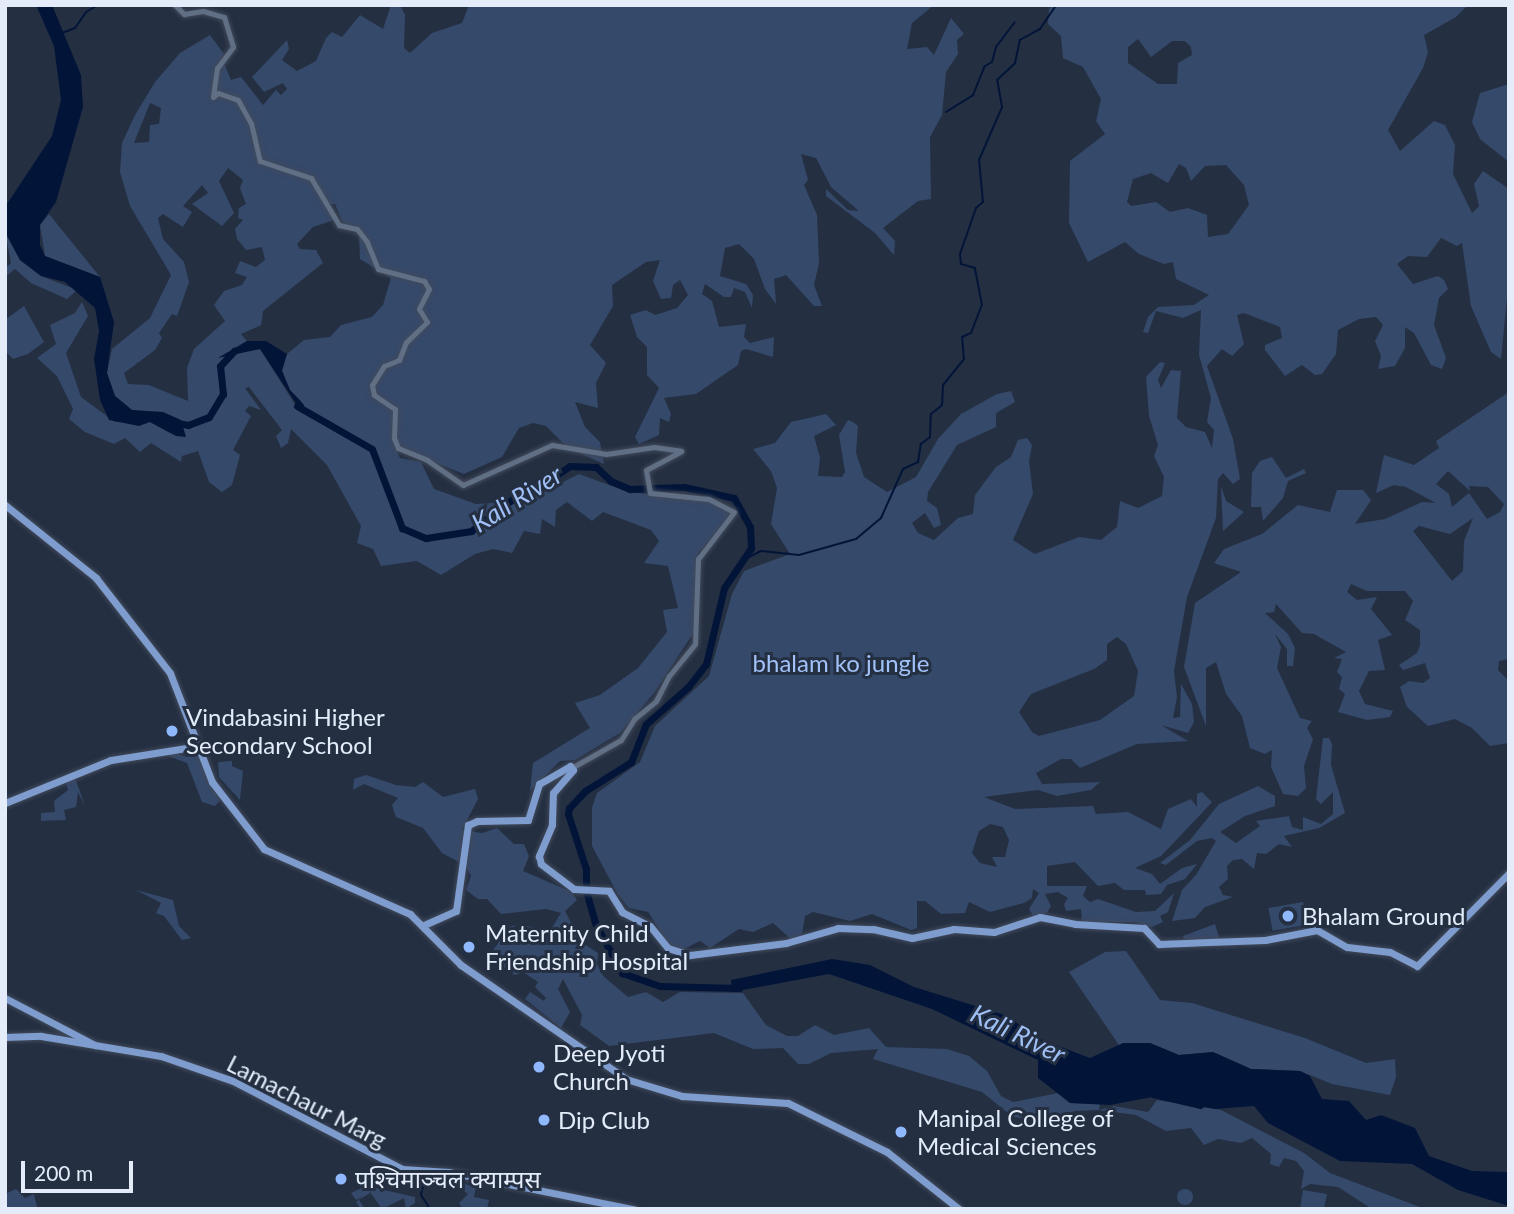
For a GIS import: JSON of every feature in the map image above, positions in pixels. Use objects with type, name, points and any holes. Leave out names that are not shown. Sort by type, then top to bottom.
[{"type":"main road","points":[[5,505],[96,578],[175,681],[212,782],[264,849],[385,902],[424,925],[461,965],[626,1079],[682,1096],[788,1103],[887,1152],[959,1209]]},
{"type":"main road","points":[[5,803],[111,760],[199,746]]},
{"type":"main road","points":[[424,925],[456,911],[466,828],[477,821],[526,821],[533,813],[539,784],[556,771],[573,767]]},
{"type":"main road","points":[[573,767],[553,793],[552,825],[539,859],[555,878],[584,891],[608,890],[622,912],[650,926],[668,948],[690,955],[786,943],[838,928],[873,929],[912,938],[954,929],[996,931],[1040,917],[1075,924],[1144,928],[1159,944],[1265,940],[1317,929],[1347,947],[1390,952],[1417,967],[1509,873]]},
{"type":"main road","points":[[5,998],[96,1046]]},
{"type":"main road","name":"Lamachaur Marg","points":[[5,1037],[41,1036],[153,1054],[233,1081],[402,1168],[449,1172],[633,1209]]},
{"type":"street","points":[[175,5],[184,14],[203,11],[224,17],[233,47],[217,68],[213,97],[218,93],[238,100],[251,123],[260,161],[311,178],[339,225],[357,229],[367,242],[378,269],[424,281],[429,289],[419,309],[426,322],[406,342],[399,360],[384,366],[372,385],[374,395],[395,409],[394,438],[398,448],[428,460],[463,485],[552,445],[606,454],[615,450],[680,448],[680,453],[651,466],[647,478],[649,491],[655,496],[718,501],[732,508],[734,516],[706,542],[698,559],[699,630],[694,646],[668,676],[659,698],[634,719],[621,740],[573,767]]},
{"type":"green space","points":[[391,5],[400,5],[405,15],[404,48],[410,53],[432,33],[462,23],[469,5],[934,5],[912,23],[907,49],[927,47],[934,55],[951,18],[964,34],[957,40],[958,54],[946,72],[942,115],[930,137],[931,199],[918,201],[883,228],[895,241],[894,255],[875,233],[826,196],[826,189],[848,210],[859,211],[831,187],[816,158],[801,154],[808,180],[804,185],[817,215],[819,263],[814,285],[822,306],[814,306],[786,275],[774,279],[776,304],[765,289],[754,259],[739,244],[725,248],[720,276],[746,284],[753,295],[752,308],[745,292],[734,288],[731,297],[724,297],[705,284],[702,294],[712,301],[719,327],[746,324],[744,337],[750,343],[774,337],[773,357],[746,349],[741,351],[738,365],[696,394],[664,398],[671,414],[669,422],[660,418],[659,435],[639,444],[635,437],[659,388],[647,375],[647,347],[637,337],[630,315],[646,310],[655,315],[677,308],[688,295],[680,280],[673,285],[671,298],[661,299],[653,281],[660,260],[646,262],[612,285],[613,306],[590,345],[606,363],[596,383],[598,408],[575,402],[585,427],[600,442],[604,464],[568,448],[546,426],[533,423],[519,428],[502,457],[464,474],[395,447],[400,458],[421,462],[434,489],[476,504],[525,501],[579,474],[628,492],[709,500],[731,509],[728,520],[698,553],[694,632],[654,693],[620,733],[575,760],[560,761],[530,791],[533,763],[590,728],[575,703],[600,695],[638,668],[667,632],[663,610],[678,608],[668,566],[644,563],[659,541],[651,530],[603,512],[592,521],[567,502],[556,510],[555,527],[542,519],[540,534],[524,531],[512,553],[493,549],[475,554],[441,575],[417,561],[381,566],[373,549],[357,543],[361,526],[327,465],[291,429],[288,443],[281,448],[276,436],[282,430],[249,387],[245,388],[261,410],[249,406],[245,411],[251,416],[233,450],[240,455],[232,485],[222,492],[209,482],[198,451],[182,456],[181,462],[151,443],[140,452],[125,438],[114,444],[85,432],[69,419],[73,409],[57,376],[37,358],[56,344],[50,325],[75,313],[82,302],[88,316],[66,353],[81,397],[115,422],[150,422],[170,433],[172,416],[132,410],[115,396],[107,373],[112,349],[150,318],[171,275],[130,206],[120,172],[122,143],[135,115],[155,82],[180,53],[210,35],[224,54],[215,70],[224,63],[231,80],[241,77],[263,105],[276,90],[281,95],[287,89],[283,83],[264,92],[252,77],[287,40],[289,49],[282,60],[297,71],[316,61],[326,38],[332,32],[342,37],[360,15],[383,29]],"holes":[[[150,103],[161,108],[159,124],[150,125],[149,142],[134,143]],[[228,168],[243,180],[240,188],[246,204],[239,208],[238,218],[243,220],[235,229],[237,239],[246,250],[262,247],[265,260],[256,267],[240,261],[235,273],[247,277],[242,285],[224,291],[214,305],[225,321],[194,349],[187,368],[188,401],[149,385],[128,384],[124,373],[155,350],[162,338],[159,333],[172,314],[177,316],[189,282],[184,262],[163,239],[158,218],[163,214],[183,227],[192,212],[183,206],[202,185],[208,193],[192,204],[222,226],[234,213],[219,181]],[[329,204],[335,204],[342,221],[359,234],[360,259],[391,278],[383,305],[372,317],[341,325],[330,337],[304,340],[287,354],[281,368],[290,390],[301,401],[299,411],[260,349],[220,357],[247,341],[241,334],[261,325],[263,311],[323,263],[316,250],[300,249],[297,244],[313,227],[334,220]]]},
{"type":"green space","name":"bhalam ko jungle","points":[[1053,5],[1468,5],[1456,17],[1424,35],[1428,52],[1423,68],[1388,130],[1400,151],[1434,121],[1445,125],[1455,145],[1453,174],[1472,213],[1479,206],[1474,184],[1483,171],[1509,189],[1509,277],[1501,359],[1491,352],[1471,306],[1462,243],[1457,246],[1441,238],[1427,257],[1408,256],[1397,264],[1413,284],[1438,276],[1444,280],[1448,289],[1439,298],[1434,325],[1446,358],[1442,369],[1431,365],[1414,333],[1405,327],[1405,348],[1395,366],[1378,369],[1381,356],[1375,341],[1383,325],[1376,317],[1359,319],[1338,330],[1336,354],[1322,374],[1315,375],[1302,365],[1285,376],[1265,350],[1265,345],[1282,338],[1280,327],[1244,313],[1237,315],[1244,344],[1232,356],[1222,349],[1207,366],[1233,439],[1240,479],[1233,484],[1223,473],[1218,479],[1216,518],[1187,597],[1174,671],[1177,697],[1173,718],[1180,717],[1181,684],[1192,704],[1194,722],[1188,733],[1161,725],[1188,741],[1137,744],[1080,768],[1071,759],[1061,759],[1036,773],[1042,784],[1100,782],[1091,790],[1057,796],[1038,790],[984,797],[1015,809],[1093,806],[1096,814],[1128,812],[1161,829],[1168,809],[1191,799],[1197,807],[1197,794],[1202,792],[1212,802],[1161,856],[1135,868],[1152,874],[1160,884],[1182,868],[1197,864],[1185,879],[1167,885],[1161,894],[1146,895],[1145,890],[1124,890],[1115,883],[1098,886],[1075,862],[1047,866],[1047,886],[1087,886],[1083,896],[1090,902],[1098,899],[1136,912],[1155,911],[1174,893],[1168,912],[1160,916],[1163,922],[1152,927],[1135,922],[1082,922],[1081,909],[1066,911],[1064,904],[1068,898],[1058,892],[1045,894],[1051,906],[1047,913],[1033,916],[1029,909],[1039,893],[1033,889],[1032,898],[1024,903],[990,912],[969,902],[965,913],[941,914],[925,901],[917,901],[917,928],[911,930],[872,914],[850,921],[813,912],[805,916],[802,934],[791,939],[773,923],[753,932],[739,929],[710,948],[700,941],[682,950],[669,945],[648,912],[629,908],[617,893],[592,846],[592,808],[597,793],[640,762],[655,726],[709,676],[732,594],[744,571],[790,554],[771,524],[777,488],[771,471],[753,449],[775,443],[791,422],[826,414],[836,425],[814,436],[820,458],[818,476],[842,477],[845,472],[839,435],[848,420],[858,426],[856,453],[864,477],[887,492],[916,477],[938,439],[961,414],[997,394],[1011,391],[1015,402],[996,413],[996,427],[957,445],[928,492],[927,501],[937,508],[941,525],[934,528],[925,513],[912,523],[918,533],[934,540],[958,518],[973,514],[975,495],[996,467],[1011,457],[1018,440],[1027,438],[1032,445],[1029,461],[1033,494],[1013,540],[1035,554],[1079,537],[1101,540],[1117,527],[1120,501],[1138,508],[1162,496],[1164,477],[1154,456],[1158,445],[1149,416],[1146,377],[1160,362],[1165,363],[1158,380],[1161,388],[1171,370],[1181,371],[1177,418],[1186,427],[1205,432],[1212,448],[1214,430],[1207,422],[1211,398],[1199,355],[1201,310],[1183,318],[1156,311],[1148,333],[1143,332],[1148,317],[1158,307],[1194,305],[1209,295],[1176,279],[1173,262],[1164,264],[1139,254],[1125,242],[1088,262],[1069,223],[1070,161],[1105,134],[1096,121],[1101,99],[1083,67],[1063,58],[1061,36],[1048,24],[1049,9]],"holes":[[[1138,39],[1151,57],[1172,41],[1185,41],[1191,47],[1192,55],[1178,63],[1177,84],[1158,84],[1128,63],[1128,47]],[[1179,164],[1186,168],[1191,181],[1205,166],[1226,165],[1244,185],[1249,205],[1228,234],[1208,237],[1207,215],[1188,208],[1170,212],[1156,202],[1131,206],[1127,202],[1133,179],[1151,173],[1168,183]],[[1117,637],[1126,644],[1138,671],[1134,696],[1100,720],[1039,736],[1032,732],[1019,712],[1031,694],[1094,669],[1107,660],[1107,644]],[[990,824],[1003,827],[1009,840],[1005,857],[992,857],[997,867],[980,863],[972,853],[979,831]]]},
{"type":"green space","points":[[1509,84],[1509,162],[1480,139],[1472,122],[1480,93]]},
{"type":"green space","points":[[49,214],[100,277],[45,256],[40,225]]},
{"type":"green space","points":[[5,232],[20,260],[41,276],[77,290],[67,299],[31,283],[15,269],[5,277],[5,268],[11,263]]},
{"type":"green space","points":[[24,306],[44,342],[28,354],[13,359],[5,351],[5,320]]},
{"type":"green space","points":[[1509,392],[1509,659],[1499,661],[1498,670],[1509,681],[1509,743],[1490,746],[1472,728],[1455,719],[1428,726],[1407,707],[1400,687],[1409,681],[1423,683],[1430,678],[1425,663],[1403,670],[1399,665],[1417,653],[1420,645],[1420,630],[1405,620],[1413,601],[1405,591],[1367,591],[1351,584],[1347,592],[1357,600],[1377,597],[1371,609],[1392,635],[1378,640],[1385,670],[1369,671],[1359,691],[1365,704],[1393,711],[1390,717],[1367,720],[1338,712],[1345,694],[1339,689],[1342,677],[1337,672],[1342,659],[1334,658],[1346,652],[1314,634],[1302,633],[1276,604],[1274,612],[1265,613],[1288,634],[1295,648],[1293,666],[1287,666],[1287,649],[1275,634],[1281,647],[1277,668],[1300,718],[1312,721],[1307,728],[1313,739],[1304,766],[1306,788],[1298,796],[1283,794],[1271,767],[1272,750],[1265,754],[1250,748],[1242,716],[1226,694],[1216,662],[1206,668],[1206,726],[1184,667],[1195,603],[1241,572],[1214,563],[1224,549],[1262,534],[1298,505],[1330,512],[1337,490],[1363,490],[1371,500],[1355,524],[1385,519],[1422,502],[1436,503],[1406,487],[1394,485],[1376,493],[1384,455],[1414,465],[1439,448],[1436,441]],"holes":[[[1448,471],[1470,491],[1469,486],[1488,487],[1504,504],[1500,512],[1487,519],[1469,493],[1452,507],[1449,494],[1436,484]],[[1473,518],[1464,541],[1463,571],[1452,581],[1413,531],[1419,526],[1450,534]]]},
{"type":"green space","points":[[1272,457],[1286,478],[1304,469],[1306,473],[1288,481],[1283,498],[1263,521],[1261,507],[1251,507],[1252,473],[1260,461]]},
{"type":"green space","points":[[1221,486],[1226,501],[1244,512],[1223,531]]},
{"type":"green space","points":[[1323,738],[1329,738],[1332,744],[1331,765],[1345,813],[1319,828],[1284,836],[1292,847],[1279,844],[1266,854],[1257,853],[1254,869],[1242,859],[1233,860],[1227,866],[1228,879],[1219,887],[1223,895],[1233,897],[1205,907],[1195,918],[1172,921],[1182,890],[1196,875],[1216,841],[1212,838],[1197,841],[1166,865],[1160,863],[1190,840],[1219,804],[1258,786],[1275,796],[1275,806],[1245,816],[1220,832],[1236,843],[1260,826],[1256,821],[1289,816],[1292,827],[1303,830],[1303,817],[1321,824],[1333,814],[1333,792],[1321,804],[1316,799]]},
{"type":"green space","points":[[171,752],[187,757],[198,754],[211,787],[221,799],[215,806],[202,802],[187,763],[160,753]]},
{"type":"green space","points":[[232,761],[232,766],[243,771],[240,800],[219,777],[218,762]]},
{"type":"green space","points":[[74,775],[85,806],[78,792],[76,807],[64,810],[66,820],[41,821],[41,813],[55,812],[54,801],[68,790],[65,779]]},
{"type":"green space","points":[[366,775],[396,785],[415,787],[423,782],[443,797],[475,789],[478,799],[462,830],[482,833],[497,828],[514,844],[524,844],[529,856],[523,871],[572,892],[577,900],[565,911],[581,942],[598,953],[597,964],[603,976],[628,997],[646,992],[663,1002],[680,992],[743,993],[766,1025],[787,1036],[798,1036],[815,1025],[834,1035],[869,1028],[886,1047],[947,1049],[969,1056],[987,1071],[1001,1096],[1013,1102],[1058,1093],[1070,1103],[1100,1104],[1099,1110],[1114,1106],[1148,1112],[1157,1100],[1221,1110],[1304,1153],[1330,1173],[1425,1209],[1372,1209],[1338,1187],[1310,1184],[1301,1189],[1304,1171],[1296,1161],[1284,1158],[1279,1167],[1270,1164],[1271,1154],[1252,1138],[1241,1143],[1218,1139],[1204,1145],[1191,1128],[1166,1131],[1136,1115],[1098,1110],[1075,1111],[1051,1121],[1013,1117],[982,1092],[873,1059],[878,1049],[831,1053],[809,1064],[798,1064],[783,1048],[753,1049],[714,1033],[609,1046],[580,1025],[582,1015],[563,979],[558,989],[570,1012],[561,1028],[525,999],[530,992],[544,1001],[546,998],[535,987],[538,982],[523,972],[515,975],[488,957],[510,927],[515,925],[510,940],[514,941],[527,926],[550,931],[561,913],[546,909],[501,914],[487,899],[478,899],[466,890],[471,876],[466,866],[442,853],[423,828],[396,817],[392,805],[398,798],[364,784],[353,790],[354,779]]},
{"type":"green space","points":[[136,890],[173,900],[179,926],[191,938],[182,940],[164,916],[156,913],[161,903]]},
{"type":"green space","name":"Bhalam Ground","points":[[1303,902],[1307,925],[1273,931],[1269,908]]},
{"type":"green space","points":[[1215,924],[1220,940],[1184,939],[1183,936]]},
{"type":"green space","points":[[1126,951],[1160,1000],[1192,1003],[1305,1038],[1366,1063],[1395,1059],[1396,1077],[1390,1095],[1332,1084],[1300,1071],[1251,1069],[1213,1052],[1179,1055],[1150,1043],[1119,1045],[1069,972],[1105,952]]},
{"type":"green space","points":[[465,1184],[476,1187],[474,1197],[489,1200],[487,1209],[463,1209],[459,1203],[468,1194],[460,1188]]},
{"type":"green space","points":[[366,1186],[415,1197],[415,1203],[406,1209],[404,1198],[382,1209],[368,1189],[370,1193],[359,1200],[365,1209],[361,1209],[356,1202],[363,1196],[356,1200],[351,1193]]},
{"type":"green space","points":[[16,1189],[25,1198],[34,1194],[37,1207],[5,1209],[5,1194]]},
{"type":"green space","points":[[1182,1189],[1188,1189],[1193,1197],[1191,1203],[1182,1205],[1177,1200],[1177,1194]]},
{"type":"green space","points":[[1303,1190],[1327,1194],[1324,1209],[1300,1209]]},
{"type":"water","points":[[36,5],[52,5],[81,75],[83,107],[56,202],[40,225],[40,245],[45,256],[100,277],[114,322],[107,373],[115,396],[132,410],[163,412],[181,420],[186,437],[176,436],[150,422],[139,426],[109,420],[100,400],[94,359],[99,331],[95,308],[65,282],[41,276],[20,260],[5,232],[5,207],[52,136],[61,100],[54,46]]},
{"type":"water","points":[[247,341],[266,341],[287,354],[282,371],[290,390],[304,405],[303,414],[260,349],[218,358]]},
{"type":"water","points":[[832,959],[870,965],[914,987],[1008,1016],[1035,1037],[1090,1058],[1123,1043],[1150,1043],[1179,1055],[1213,1052],[1251,1069],[1300,1071],[1310,1076],[1322,1099],[1349,1101],[1366,1120],[1381,1115],[1415,1128],[1429,1156],[1472,1171],[1509,1172],[1509,1206],[1458,1190],[1412,1164],[1340,1161],[1268,1123],[1254,1106],[1215,1109],[1152,1097],[1110,1105],[1070,1103],[1038,1078],[1038,1060],[932,1009],[829,974],[732,992],[731,980]]},
{"type":"waterway","points":[[62,33],[75,28],[86,12],[98,5]]},
{"type":"waterway","points":[[747,558],[761,551],[799,555],[856,539],[881,518],[903,469],[918,462],[921,444],[930,437],[931,414],[942,405],[943,385],[964,359],[962,337],[971,333],[982,305],[975,268],[961,264],[960,254],[976,208],[983,202],[979,160],[1002,107],[997,80],[1015,63],[1020,40],[1040,29],[1056,5]]},
{"type":"waterway","points":[[946,112],[973,95],[985,66],[992,62],[996,47],[1015,22]]},
{"type":"waterway","points":[[173,422],[188,425],[209,417],[223,394],[220,366],[234,351]]},
{"type":"waterway","name":"Kali River","points":[[297,406],[372,449],[402,528],[426,538],[471,531],[514,498],[523,497],[570,466],[596,467],[611,481],[630,489],[684,487],[734,498],[750,527],[751,548],[724,588],[706,664],[688,687],[646,724],[631,762],[585,791],[569,808],[568,814],[586,869],[586,891],[595,923],[622,973],[660,986],[739,988]]},
{"type":"waterway","name":"Kali River","points":[[1153,1094],[1200,1105],[1207,1099]]},
{"type":"waterway","points":[[326,1133],[392,1168]]},
{"type":"waterway","points":[[411,1173],[461,1178]]},
{"type":"waterway","points":[[425,1177],[421,1195],[430,1209]]},
{"type":"place","name":"Vindabasini Higher Secondary School","points":[[172,731]]},
{"type":"place","name":"Bhalam Ground","points":[[1288,916]]},
{"type":"place","name":"Maternity Child Friendship Hospital","points":[[469,947]]},
{"type":"place","name":"Deep Jyoti Church","points":[[539,1067]]},
{"type":"place","name":"Dip Club","points":[[544,1120]]},
{"type":"place","name":"Manipal College of Medical Sciences","points":[[901,1132]]},
{"type":"place","name":"पश्‍चिमाञ्‍चल क्याम्पस","points":[[341,1179]]}]
